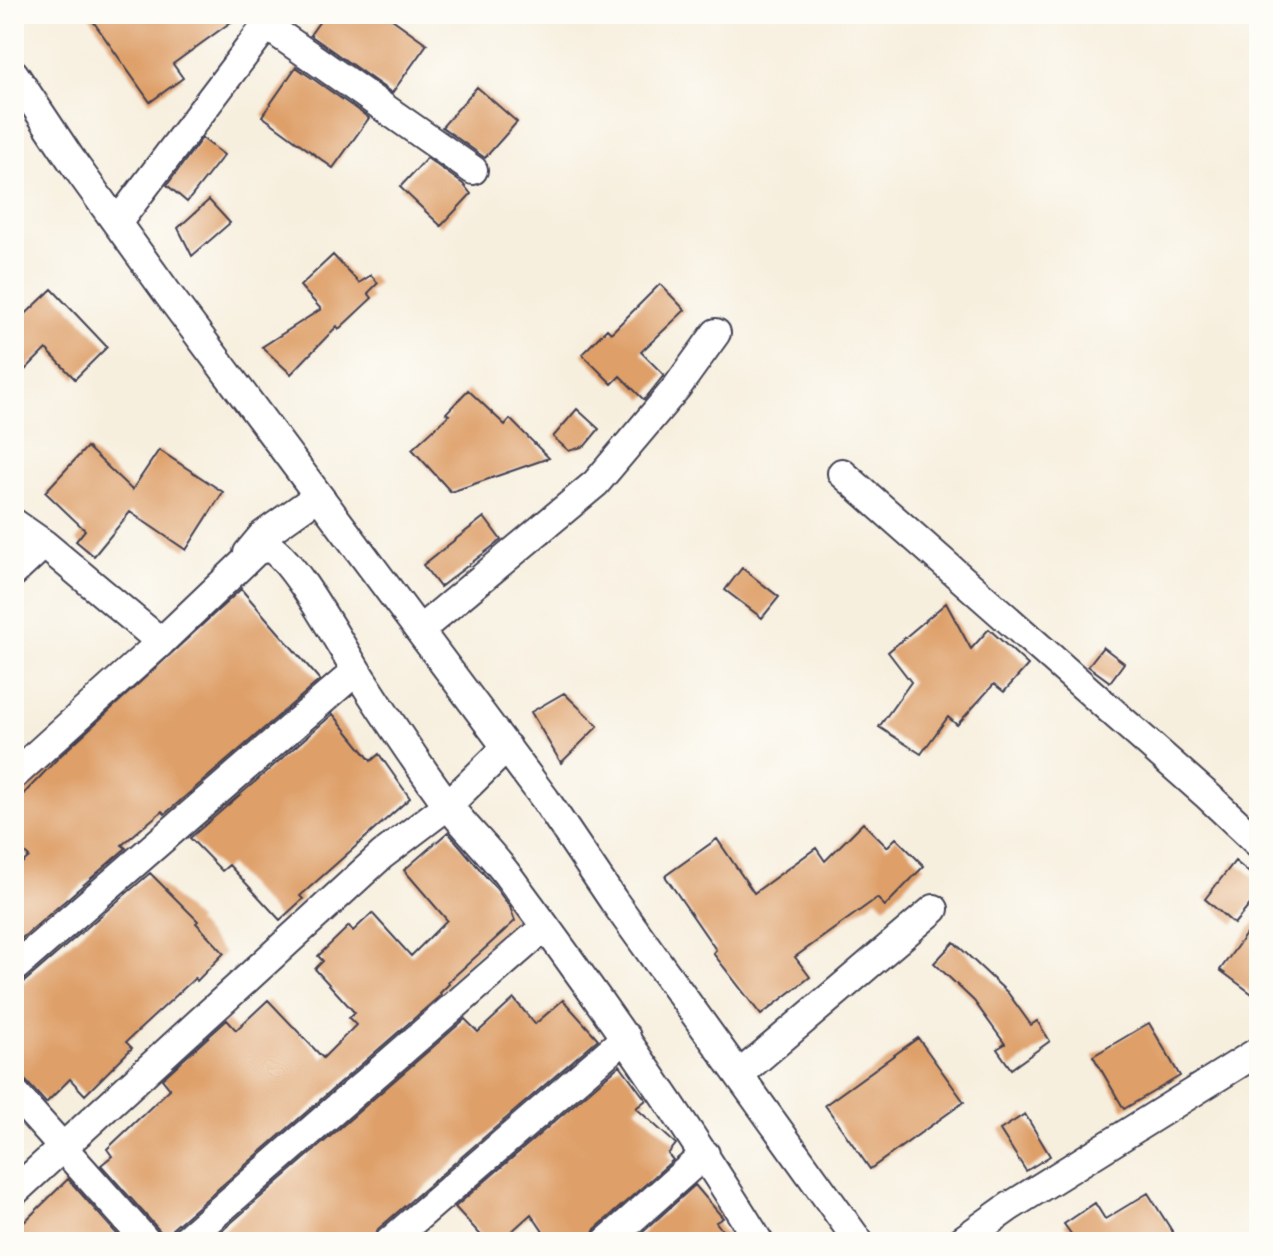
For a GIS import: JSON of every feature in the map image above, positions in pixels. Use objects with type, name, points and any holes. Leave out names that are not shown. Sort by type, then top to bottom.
[{"type":"street","points":[[117,223],[271,20],[473,170]]},
{"type":"street","points":[[14,74],[117,223],[420,630],[502,754],[859,1242]]},
{"type":"street","points":[[420,630],[596,483],[677,387],[716,333]]},
{"type":"street","points":[[842,473],[1259,844]]},
{"type":"street","points":[[14,775],[161,642],[242,562],[263,535],[318,496]]},
{"type":"street","points":[[14,523],[44,544],[161,642]]},
{"type":"street","points":[[14,572],[44,544]]},
{"type":"street","points":[[242,562],[264,547],[281,554],[448,805],[507,874],[626,1037],[705,1154],[759,1242]]},
{"type":"street","points":[[14,968],[356,671]]},
{"type":"street","points":[[14,1192],[382,855],[448,805],[502,754]]},
{"type":"street","points":[[739,1075],[934,909]]},
{"type":"street","points":[[183,1242],[545,927]]},
{"type":"street","points":[[389,1242],[626,1037]]},
{"type":"street","points":[[960,1242],[1009,1207],[1259,1051]]},
{"type":"street","points":[[14,1093],[147,1242]]},
{"type":"street","points":[[606,1242],[705,1154]]},
{"type":"building","points":[[88,14],[242,14],[173,64],[183,78],[150,102]]},
{"type":"building","points":[[325,14],[385,14],[427,44],[392,93],[310,35]]},
{"type":"building","points":[[296,67],[369,118],[333,168],[262,116]]},
{"type":"building","points":[[477,87],[517,122],[485,158],[442,127]]},
{"type":"building","points":[[202,138],[224,155],[187,202],[167,185]]},
{"type":"building","points":[[427,158],[463,184],[471,194],[441,226],[400,187]]},
{"type":"building","points":[[209,200],[230,223],[192,256],[178,228]]},
{"type":"building","points":[[333,255],[359,283],[371,275],[378,283],[368,293],[372,298],[339,329],[337,326],[291,374],[262,347],[321,309],[300,286]]},
{"type":"building","points":[[660,284],[685,310],[641,352],[664,375],[644,400],[620,376],[612,384],[582,354],[607,329],[611,333]]},
{"type":"building","points":[[52,289],[107,347],[75,379],[46,349],[14,381],[14,325]]},
{"type":"building","points":[[468,390],[505,425],[510,419],[549,458],[451,492],[412,449],[449,415],[446,413]]},
{"type":"building","points":[[577,409],[599,429],[585,446],[569,451],[553,437]]},
{"type":"building","points":[[87,447],[132,490],[159,450],[223,492],[186,550],[130,512],[94,556],[76,541],[85,530],[45,492]]},
{"type":"building","points":[[484,517],[501,540],[440,587],[423,565]]},
{"type":"building","points":[[742,568],[779,597],[762,618],[725,590]]},
{"type":"building","points":[[241,589],[320,680],[165,814],[162,811],[122,845],[126,848],[14,945],[14,870],[29,857],[14,843],[14,804],[59,757]]},
{"type":"building","points":[[946,603],[971,649],[989,629],[1028,665],[1004,692],[994,684],[957,725],[948,717],[921,754],[879,727],[911,682],[888,652]]},
{"type":"building","points":[[1103,647],[1124,663],[1110,682],[1088,666]]},
{"type":"building","points":[[564,693],[598,726],[561,763],[531,712]]},
{"type":"building","points":[[333,714],[371,761],[379,754],[410,798],[300,896],[303,899],[280,920],[229,865],[222,871],[190,838]]},
{"type":"building","points":[[863,823],[887,847],[896,838],[924,866],[885,906],[877,898],[795,957],[810,977],[761,1015],[713,953],[716,950],[665,876],[717,839],[754,893],[816,848],[825,861]]},
{"type":"building","points":[[448,832],[495,887],[510,907],[515,921],[448,982],[441,995],[172,1229],[164,1242],[160,1231],[101,1165],[112,1156],[107,1149],[170,1089],[162,1079],[227,1020],[236,1030],[268,1000],[323,1058],[356,1025],[349,1018],[355,1013],[315,969],[323,961],[318,956],[349,926],[353,931],[372,913],[411,956],[447,920],[404,870]]},
{"type":"building","points":[[1235,861],[1259,881],[1259,894],[1234,924],[1205,899]]},
{"type":"building","points":[[150,873],[198,921],[196,923],[224,953],[197,981],[195,978],[126,1042],[132,1048],[85,1095],[70,1079],[46,1103],[26,1081],[14,1076],[14,985],[25,981]]},
{"type":"building","points":[[1259,916],[1259,999],[1220,970]]},
{"type":"building","points":[[954,942],[1008,993],[1031,1025],[1037,1021],[1050,1041],[1011,1069],[997,1049],[1005,1044],[974,1001],[934,963]]},
{"type":"building","points":[[514,999],[535,1024],[563,1000],[598,1039],[378,1229],[372,1242],[209,1242],[465,1019],[478,1032]]},
{"type":"building","points":[[1149,1023],[1180,1076],[1124,1109],[1093,1056]]},
{"type":"building","points":[[918,1038],[964,1102],[870,1169],[825,1105]]},
{"type":"building","points":[[620,1065],[646,1100],[636,1108],[676,1144],[668,1154],[673,1160],[595,1229],[589,1242],[550,1242],[531,1214],[500,1242],[487,1242],[455,1207]]},
{"type":"building","points":[[1025,1114],[1050,1156],[1026,1171],[1000,1130]]},
{"type":"building","points":[[68,1179],[124,1242],[14,1242],[14,1232]]},
{"type":"building","points":[[695,1185],[723,1218],[716,1222],[731,1242],[632,1242]]},
{"type":"building","points":[[1148,1193],[1179,1242],[1067,1242],[1074,1238],[1064,1224],[1095,1203],[1105,1219]]}]
